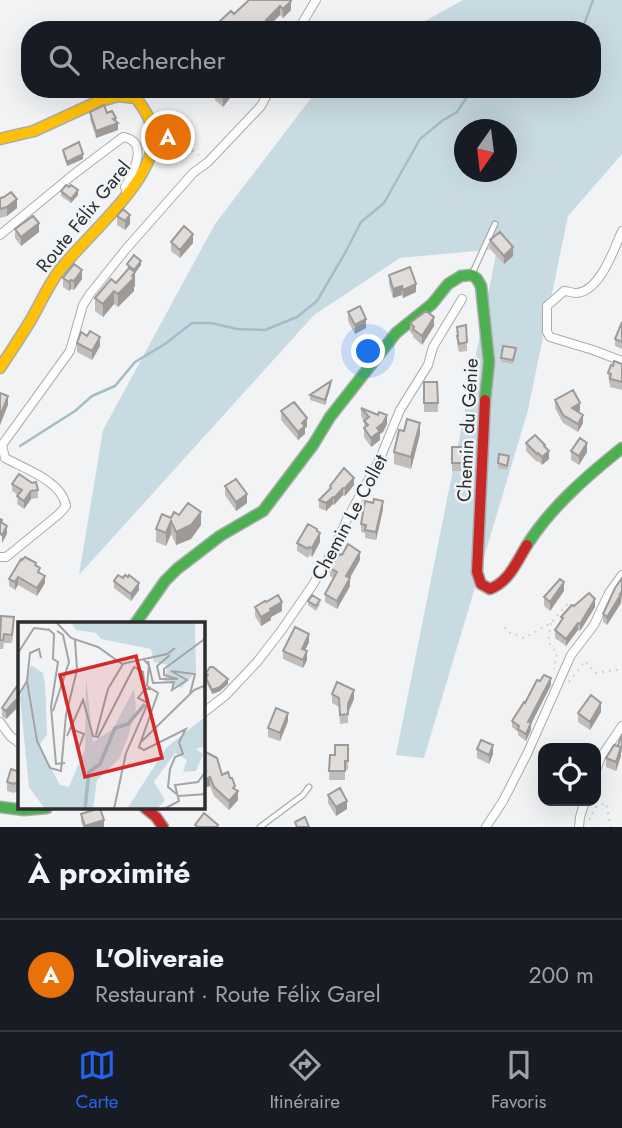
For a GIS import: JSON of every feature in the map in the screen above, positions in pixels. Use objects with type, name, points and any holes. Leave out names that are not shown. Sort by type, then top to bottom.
[{"type":"street","points":[[303,21],[316,0]]},
{"type":"street","name":"Route Félix Garel","points":[[0,139],[34,131],[111,98]]},
{"type":"street","name":"Route Félix Garel","points":[[0,368],[59,271],[144,172],[153,143],[152,127],[146,109],[136,98]]},
{"type":"street","points":[[0,557],[10,554],[66,506],[65,497],[55,485],[5,457],[2,445],[70,351],[83,305],[90,293],[193,173],[208,162],[261,106],[265,98]]},
{"type":"street","points":[[0,235],[123,137],[133,141],[138,154],[134,170],[125,187],[127,194]]},
{"type":"street","points":[[622,231],[604,270],[593,285],[578,293],[564,290],[547,306],[547,332],[550,337],[622,361]]},
{"type":"street","points":[[136,622],[165,581],[177,569],[220,536],[263,511],[313,445],[330,417],[396,333],[432,304],[448,284],[461,276],[472,275]]},
{"type":"street","name":"Chemin du Génie","points":[[472,275],[481,286],[489,362],[483,420],[477,572],[481,584],[490,589],[500,585],[541,523],[598,467],[622,448]]},
{"type":"street","name":"Chemin Le Collet","points":[[205,711],[226,695],[257,662],[312,586],[380,461],[400,410],[428,365],[433,347],[462,299]]},
{"type":"street","points":[[486,827],[527,754],[571,655],[594,625],[609,593],[622,575]]},
{"type":"street","points":[[0,722],[18,742]]},
{"type":"street","points":[[601,757],[622,726]]},
{"type":"street","points":[[579,827],[583,806]]},
{"type":"street","points":[[0,807],[18,809]]},
{"type":"street","points":[[147,810],[163,827]]},
{"type":"lane","points":[[472,275],[495,224]]},
{"type":"lane","points":[[261,827],[309,788]]},
{"type":"path","points":[[148,162],[185,145],[208,162]]},
{"type":"path","points":[[517,163],[528,159],[550,167],[556,176],[555,239],[543,273],[547,306]]},
{"type":"path","points":[[495,224],[517,195],[550,167]]},
{"type":"path","points":[[409,209],[430,220],[476,182]]},
{"type":"path","points":[[505,627],[508,632],[524,638],[551,623],[569,602],[573,610]]},
{"type":"path","points":[[551,623],[548,642],[557,653],[553,674],[558,685],[567,685],[585,661],[595,673],[622,671]]},
{"type":"path","points":[[585,827],[596,807],[606,803],[611,827]]},
{"type":"shaded area","points":[[463,0],[622,0],[622,154],[568,216],[528,410],[424,758],[396,755],[497,249],[400,258],[314,315],[79,575],[103,430],[215,224],[311,98],[601,98],[601,21],[425,21]]},
{"type":"building","points":[[249,0],[291,1],[283,9],[280,6],[267,21],[220,21],[231,11],[234,14]]},
{"type":"building","points":[[104,105],[107,113],[112,111],[116,118],[113,119],[118,123],[96,131],[90,112]]},
{"type":"building","points":[[79,142],[83,154],[67,162],[63,150]]},
{"type":"building","points":[[66,185],[78,190],[71,199],[61,191]]},
{"type":"building","points":[[11,192],[17,199],[0,209],[0,198]]},
{"type":"building","points":[[123,209],[130,215],[125,221],[117,216]]},
{"type":"building","points":[[33,216],[39,223],[21,237],[15,229]]},
{"type":"building","points":[[184,226],[193,234],[180,250],[171,242]]},
{"type":"building","points":[[500,232],[513,247],[504,256],[490,240]]},
{"type":"building","points":[[134,255],[141,261],[134,270],[127,264]]},
{"type":"building","points":[[74,264],[82,270],[74,281],[69,282],[63,278]]},
{"type":"building","points":[[410,267],[416,284],[403,290],[402,286],[393,289],[389,275]]},
{"type":"building","points":[[129,268],[135,272],[132,276],[134,278],[118,294],[114,291],[103,304],[95,298],[111,279],[116,283]]},
{"type":"building","points":[[360,306],[366,319],[355,325],[348,312]]},
{"type":"building","points":[[426,311],[434,317],[422,336],[410,323]]},
{"type":"building","points":[[622,322],[622,342],[615,339]]},
{"type":"building","points":[[466,325],[467,342],[459,344],[457,327]]},
{"type":"building","points":[[90,331],[100,337],[92,351],[77,343],[81,332],[87,336]]},
{"type":"building","points":[[503,346],[516,348],[513,360],[501,358]]},
{"type":"building","points":[[614,361],[622,364],[622,382],[610,379],[611,374],[608,373]]},
{"type":"building","points":[[331,381],[325,400],[310,395]]},
{"type":"building","points":[[424,382],[437,382],[438,403],[424,403]]},
{"type":"building","points":[[573,390],[580,403],[572,408],[583,415],[578,424],[563,415],[555,400]]},
{"type":"building","points":[[0,393],[8,396],[0,416]]},
{"type":"building","points":[[294,402],[307,418],[302,423],[305,426],[298,432],[281,411]]},
{"type":"building","points":[[361,408],[378,415],[379,412],[387,415],[377,428],[380,431],[371,438],[364,428],[368,425],[364,421],[369,417]]},
{"type":"building","points":[[407,419],[420,423],[411,457],[394,452],[399,430],[404,431]]},
{"type":"building","points":[[535,435],[549,451],[542,457],[526,443]]},
{"type":"building","points":[[580,438],[587,443],[579,456],[571,451]]},
{"type":"building","points":[[452,447],[465,447],[464,463],[452,463]]},
{"type":"building","points":[[499,454],[509,456],[507,466],[498,463]]},
{"type":"building","points":[[344,468],[354,478],[334,498],[326,503],[319,500],[331,488]]},
{"type":"building","points":[[19,474],[32,483],[36,482],[38,490],[31,491],[24,501],[17,496],[22,490],[12,484]]},
{"type":"building","points":[[236,479],[247,494],[236,502],[225,486]]},
{"type":"building","points":[[374,499],[383,501],[376,532],[365,530],[366,525],[361,524],[365,501],[373,503]]},
{"type":"building","points":[[188,503],[201,512],[191,525],[176,532],[171,521],[166,533],[156,529],[162,514],[171,518],[174,512],[179,515]]},
{"type":"building","points":[[0,519],[7,526],[2,535],[0,534]]},
{"type":"building","points":[[308,524],[320,533],[312,548],[308,549],[297,543]]},
{"type":"building","points":[[348,544],[360,552],[346,576],[350,578],[337,601],[325,594],[337,572],[330,568]]},
{"type":"building","points":[[25,557],[36,563],[40,568],[38,572],[45,576],[37,588],[18,577],[15,582],[9,579]]},
{"type":"building","points":[[118,575],[123,578],[129,575],[139,583],[131,594],[114,581]]},
{"type":"building","points":[[622,578],[621,594],[607,617],[603,614]]},
{"type":"building","points":[[560,579],[564,582],[550,602],[544,597]]},
{"type":"building","points":[[589,593],[595,599],[580,624],[578,623],[566,639],[555,630],[563,618],[561,617]]},
{"type":"building","points":[[278,595],[282,602],[261,617],[255,607]]},
{"type":"building","points":[[312,595],[320,600],[316,606],[308,601]]},
{"type":"building","points":[[1,616],[14,617],[12,635],[4,634],[3,640],[0,640]]},
{"type":"building","points":[[295,627],[309,634],[302,649],[307,651],[303,660],[283,651]]},
{"type":"building","points":[[210,667],[228,679],[212,690],[206,678]]},
{"type":"building","points":[[544,675],[551,678],[528,722],[531,723],[526,734],[512,721],[537,680],[540,681]]},
{"type":"building","points":[[337,682],[354,690],[348,704],[348,714],[340,715],[339,698],[332,694]]},
{"type":"building","points":[[17,686],[18,702],[16,700],[6,711],[2,708]]},
{"type":"building","points":[[591,695],[601,703],[590,722],[578,713]]},
{"type":"building","points":[[276,708],[288,713],[280,733],[268,728]]},
{"type":"building","points":[[481,740],[493,745],[489,755],[477,749]]},
{"type":"building","points":[[335,745],[348,745],[345,771],[329,771],[330,755],[335,755]]},
{"type":"building","points":[[614,745],[621,747],[616,762],[606,758]]},
{"type":"building","points":[[205,752],[217,758],[222,775],[228,772],[232,778],[235,786],[233,788],[238,791],[229,801],[214,787],[210,777],[205,780]]},
{"type":"building","points":[[11,769],[18,772],[18,784],[7,782]]},
{"type":"building","points":[[340,788],[347,801],[336,807],[328,795]]},
{"type":"building","points":[[101,810],[104,820],[85,826],[81,814]]},
{"type":"building","points":[[204,813],[218,825],[217,827],[195,825]]},
{"type":"building","points":[[305,817],[309,827],[297,827],[295,822]]},
{"type":"waterway","points":[[585,21],[593,0]]},
{"type":"waterway","points":[[20,446],[75,411],[92,396],[115,386],[135,362],[192,323],[265,330],[297,317],[317,301],[361,222],[384,203],[420,139],[457,112],[466,98]]},
{"type":"traffic: fast","points":[[136,622],[165,581],[177,569],[220,536],[263,511],[313,445],[330,417],[396,333],[432,304],[448,284],[461,276],[472,275],[481,286],[489,362],[485,400]]},
{"type":"traffic: fast","points":[[527,545],[558,505],[622,448]]},
{"type":"traffic: fast","points":[[0,807],[18,809]]},
{"type":"traffic: slow","points":[[0,139],[34,131],[111,98]]},
{"type":"traffic: slow","points":[[0,368],[59,271],[115,210],[141,176],[149,158],[153,135],[149,118],[136,98]]},
{"type":"traffic: jam","points":[[485,400],[477,572],[481,584],[490,589],[497,586],[512,570],[527,545]]},
{"type":"traffic: jam","points":[[147,810],[163,827]]},
{"type":"place","name":"L'Oliveraie","points":[[168,137]]}]
